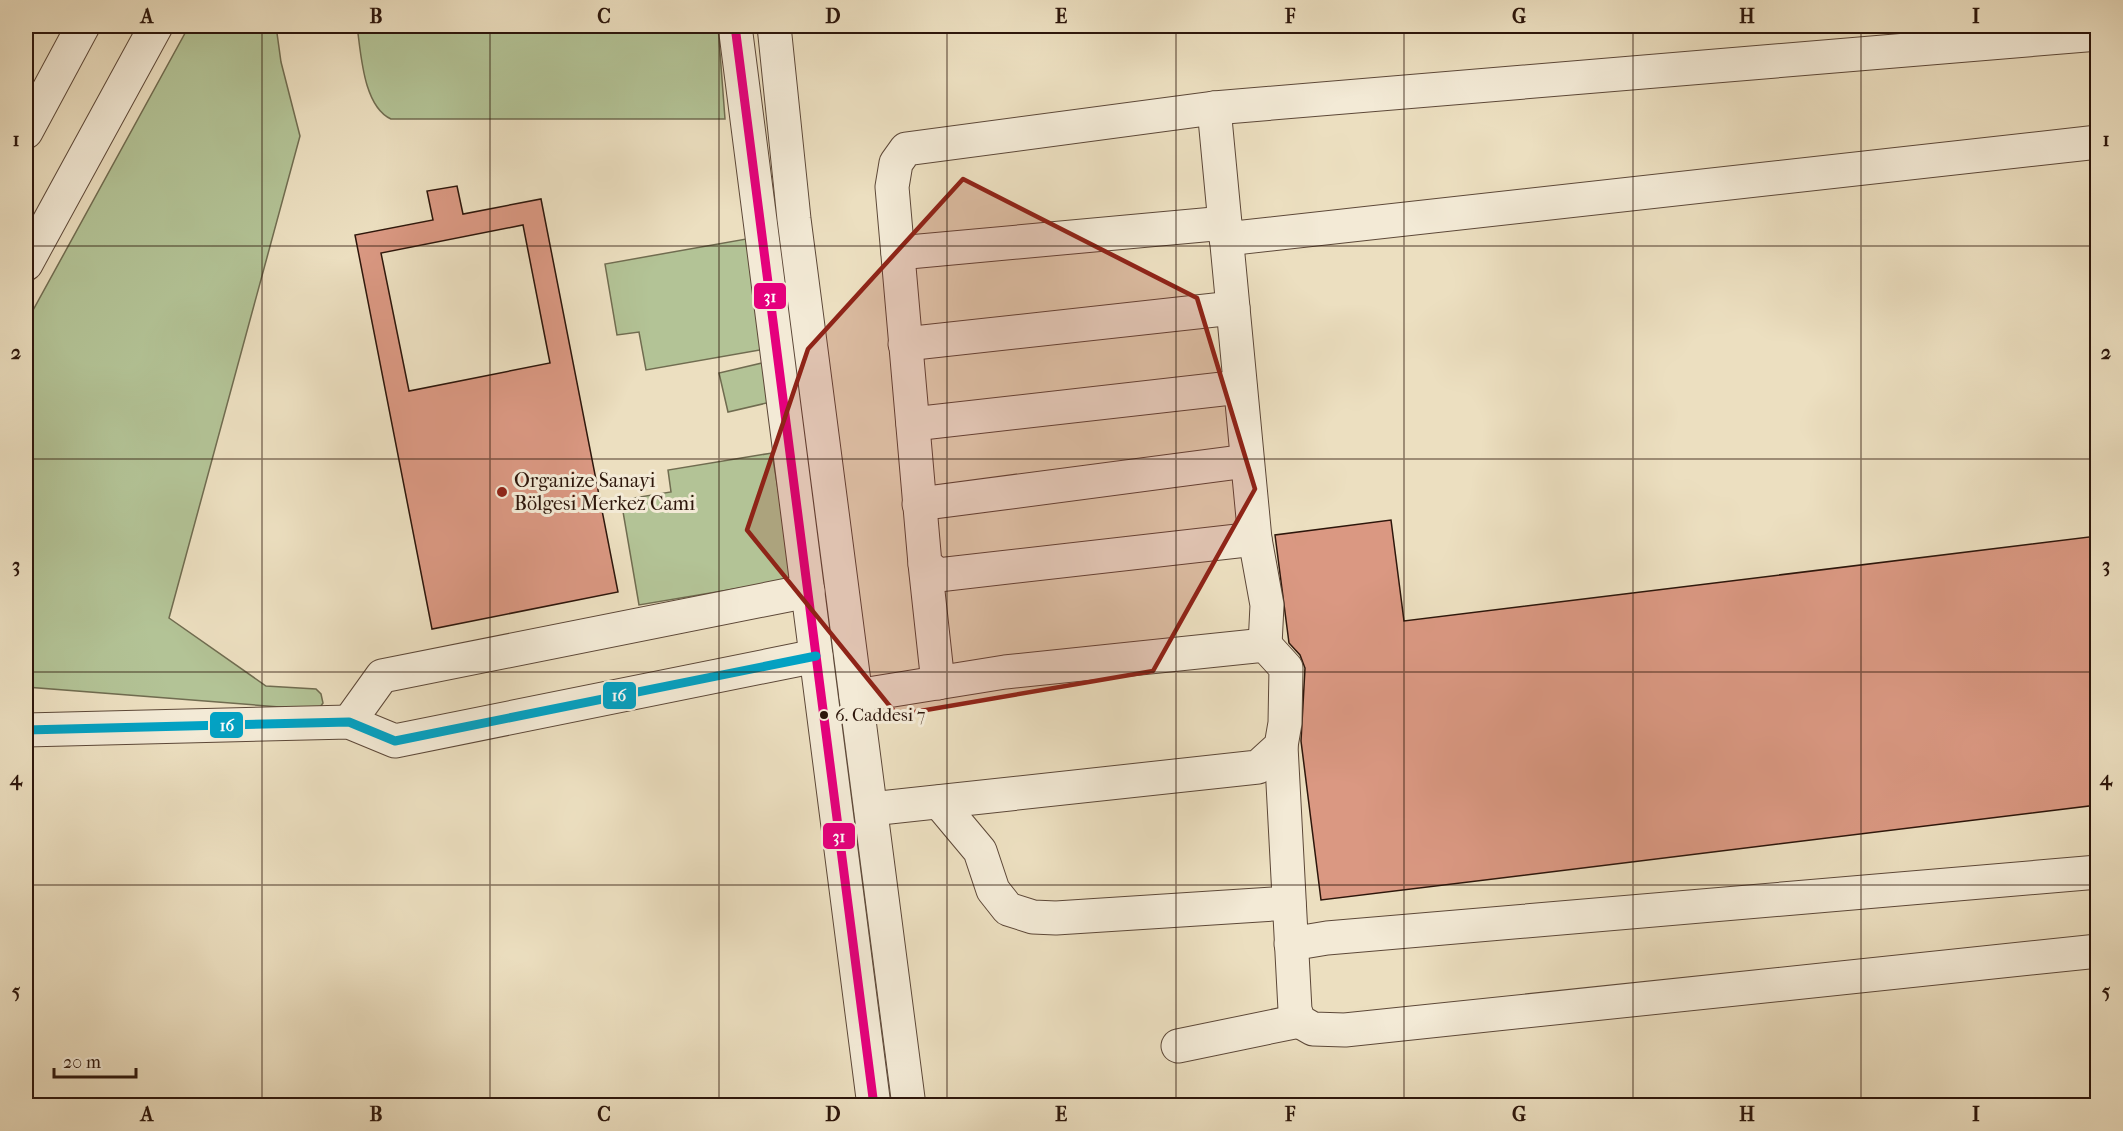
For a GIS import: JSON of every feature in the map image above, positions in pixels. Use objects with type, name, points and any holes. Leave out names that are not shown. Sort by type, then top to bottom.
[{"type":"street","points":[[26,132],[83,26]]},
{"type":"street","points":[[26,264],[156,26]]},
{"type":"street","points":[[735,26],[874,1106]]},
{"type":"street","points":[[774,26],[794,219],[909,1106]]},
{"type":"street","points":[[938,683],[919,504],[892,188],[896,163],[906,149],[1214,108],[2097,34]]},
{"type":"street","points":[[1214,108],[1254,539],[1268,605],[1265,645],[1286,668],[1285,723],[1281,746],[1295,1010],[1299,1022]]},
{"type":"street","points":[[898,253],[1226,231],[2097,142]]},
{"type":"street","points":[[905,344],[1233,308]]},
{"type":"street","points":[[913,424],[1240,387]]},
{"type":"street","points":[[919,504],[1247,461]]},
{"type":"street","points":[[925,564],[939,575],[1254,539]]},
{"type":"street","points":[[349,722],[382,676],[808,591]]},
{"type":"street","points":[[856,696],[1005,672],[1265,645]]},
{"type":"street","points":[[26,730],[349,722],[395,741],[816,656]]},
{"type":"street","points":[[871,809],[1258,767],[1281,746]]},
{"type":"street","points":[[939,802],[980,851],[993,890],[1008,909],[1034,917],[1056,918],[1289,903]]},
{"type":"street","points":[[1291,944],[1327,938],[2097,872]]},
{"type":"street","points":[[1178,1046],[1299,1022],[1313,1029],[1345,1030],[2097,951]]},
{"type":"highlighted area","points":[[963,179],[1197,298],[1255,489],[1153,671],[897,715],[747,530],[808,349]]},
{"type":"green space","points":[[189,26],[276,26],[281,62],[300,136],[169,618],[266,686],[316,689],[321,694],[323,703],[318,710],[26,687],[26,323]]},
{"type":"green space","points":[[357,26],[718,26],[725,119],[391,119],[374,103],[369,91],[362,64]]},
{"type":"green space","points":[[746,239],[766,349],[646,370],[639,332],[617,335],[605,264]]},
{"type":"green space","points":[[762,363],[771,402],[728,412],[719,373]]},
{"type":"green space","points":[[772,453],[793,579],[639,605],[621,500],[671,492],[668,470]]},
{"type":"building","name":"Organize Sanayi Bölgesi Merkez Cami","points":[[457,186],[463,214],[541,199],[618,592],[432,629],[355,235],[433,220],[427,191]],"holes":[[[523,225],[550,363],[409,391],[381,253]]]},
{"type":"building","points":[[1391,520],[1404,621],[2097,536],[2097,805],[1321,900],[1301,741],[1305,668],[1300,655],[1289,643],[1275,535]]},
{"type":"transit line","name":"31","points":[[735,26],[874,1106]]},
{"type":"transit line","name":"16","points":[[26,730],[349,722],[395,741],[816,656]]},
{"type":"place","name":"Organize Sanayi Bölgesi Merkez Cami","points":[[502,492]]},
{"type":"place","name":"6. Caddesi 7","points":[[824,715]]}]
